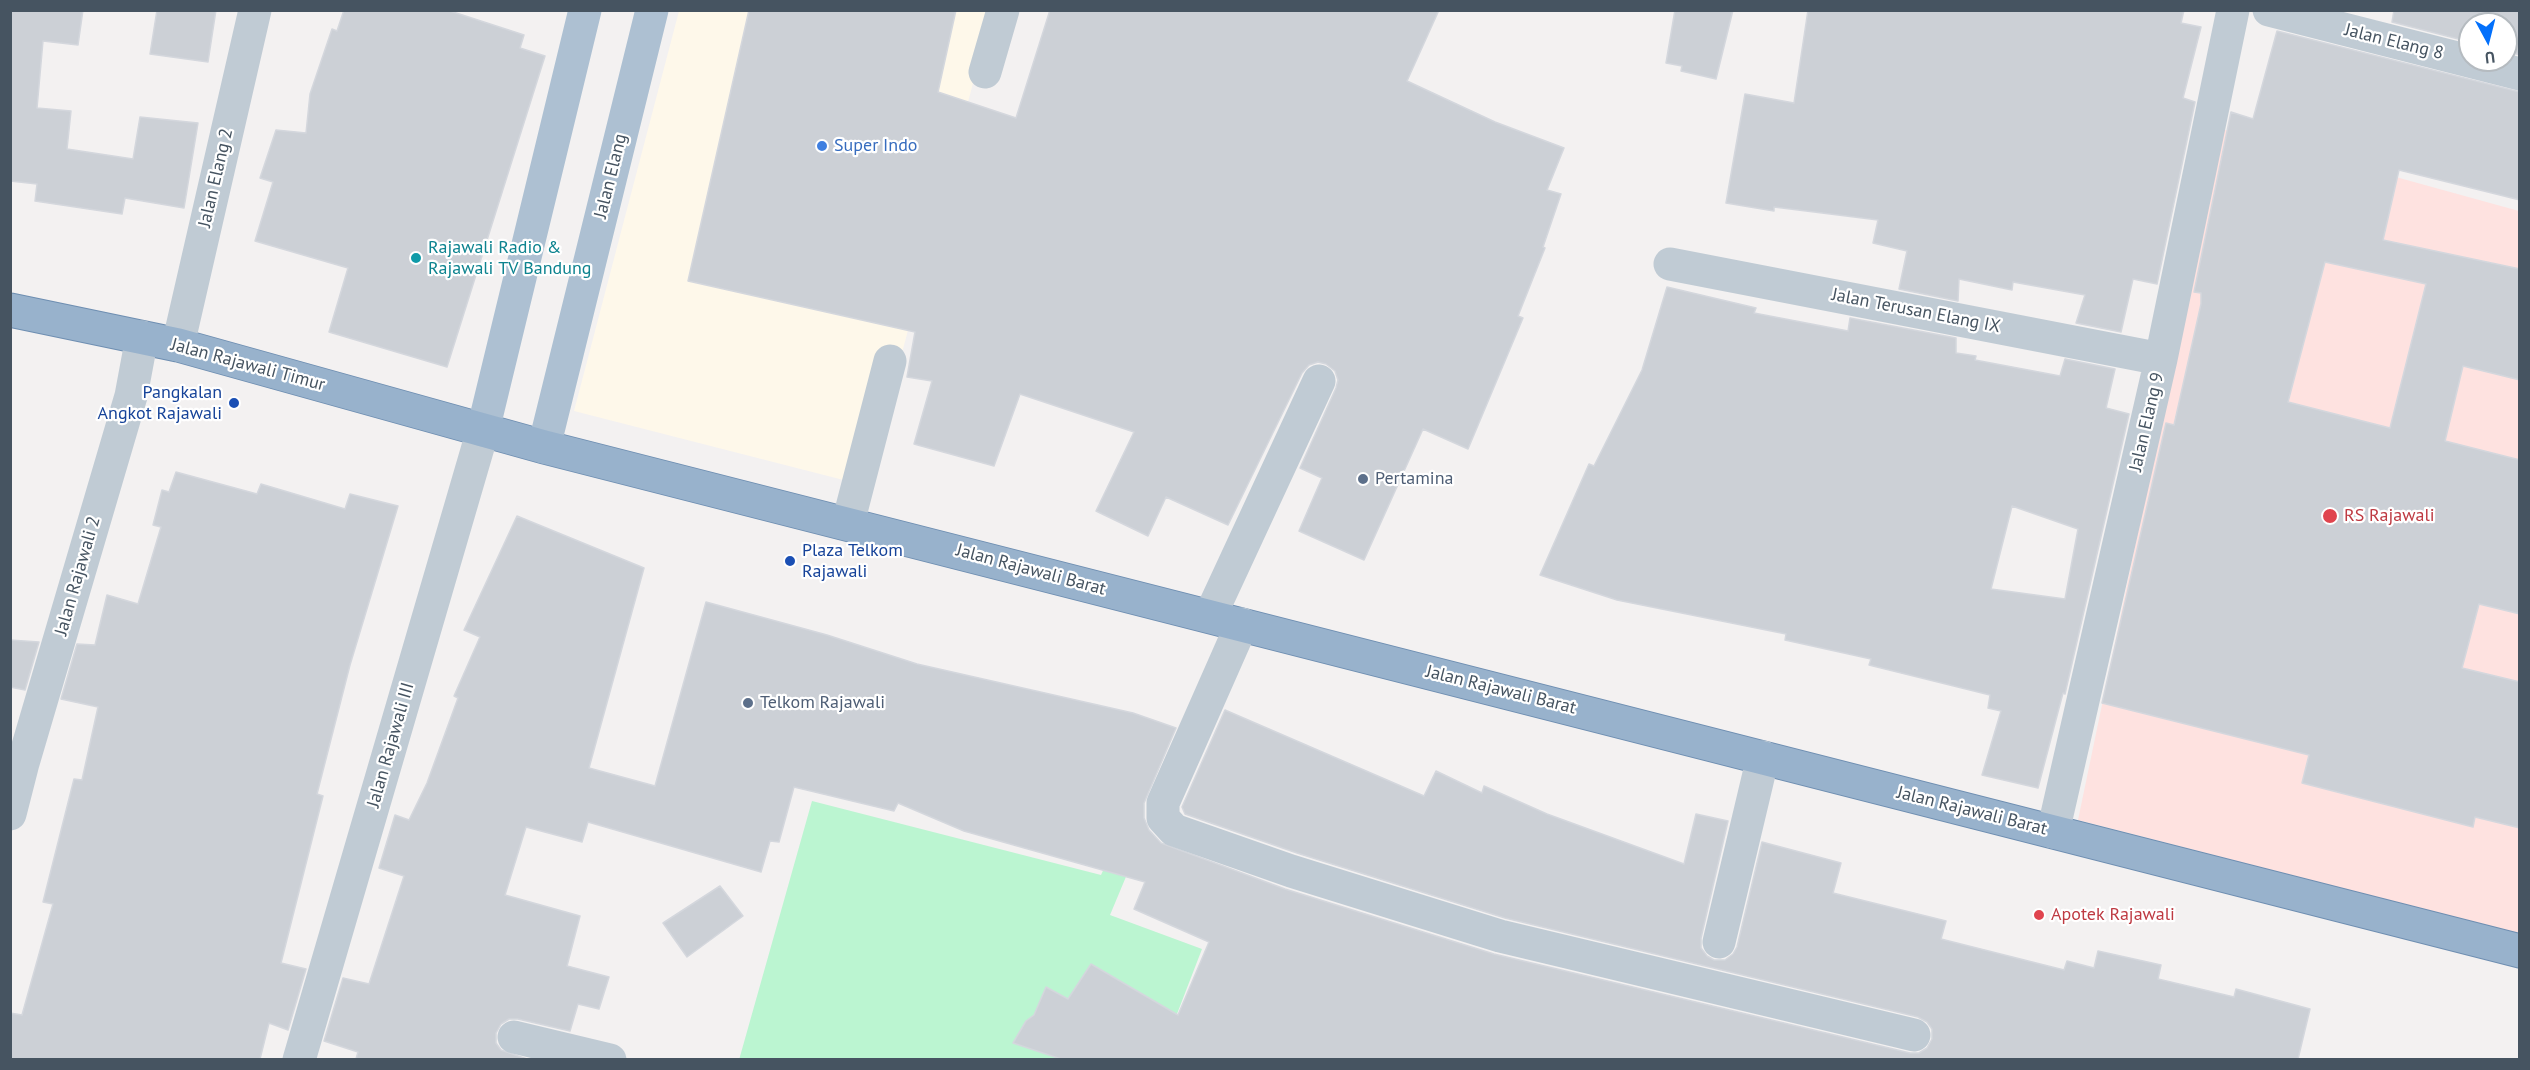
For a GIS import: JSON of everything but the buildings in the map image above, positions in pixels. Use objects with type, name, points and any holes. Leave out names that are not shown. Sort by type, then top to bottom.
[{"type":"highway","name":"Jalan Rajawali Timur","points":[[10,310],[178,345],[483,430]]},
{"type":"highway","name":"Jalan Rajawali Barat","points":[[483,430],[2520,951]]},
{"type":"main road","points":[[483,430],[585,10]]},
{"type":"main road","name":"Jalan Elang","points":[[544,447],[652,10]]},
{"type":"street","name":"Jalan Elang 2","points":[[178,345],[255,10]]},
{"type":"street","points":[[986,72],[1003,10]]},
{"type":"street","name":"Jalan Elang 9","points":[[2053,832],[2161,359],[2233,10]]},
{"type":"street","name":"Jalan Elang 8","points":[[2269,10],[2520,74]]},
{"type":"street","name":"Jalan Terusan Elang IX","points":[[1670,264],[2161,359]]},
{"type":"street","name":"Jalan Rajawali 2","points":[[10,814],[17,762],[131,396],[142,337]]},
{"type":"street","points":[[848,523],[890,361]]},
{"type":"street","points":[[1210,616],[1319,381]]},
{"type":"street","name":"Jalan Rajawali III","points":[[299,1059],[483,430]]},
{"type":"street","points":[[1242,624],[1163,803],[1163,818],[1174,830],[1291,871],[1500,936],[1914,1035]]},
{"type":"street","points":[[1719,942],[1763,757]]},
{"type":"street","points":[[514,1037],[610,1059]]},
{"type":"shaded area","points":[[679,11],[992,11],[867,486],[574,411]]},
{"type":"shaded area","name":"RS Rajawali","points":[[2222,129],[2519,211],[2519,934],[2078,820]]},
{"type":"green space","points":[[812,801],[1101,875],[1122,830],[1143,836],[1110,915],[1202,949],[1160,1058],[1073,1033],[1066,1059],[739,1060]]},
{"type":"place","name":"Super Indo","points":[[822,146]]},
{"type":"place","name":"Rajawali Radio & Rajawali TV Bandung","points":[[416,258]]},
{"type":"place","name":"Pangkalan Angkot Rajawali","points":[[234,403]]},
{"type":"place","name":"Pertamina","points":[[1363,479]]},
{"type":"place","name":"RS Rajawali","points":[[2330,516]]},
{"type":"place","name":"Plaza Telkom Rajawali","points":[[790,561]]},
{"type":"place","name":"Telkom Rajawali","points":[[748,703]]},
{"type":"place","name":"Apotek Rajawali","points":[[2039,915]]}]
